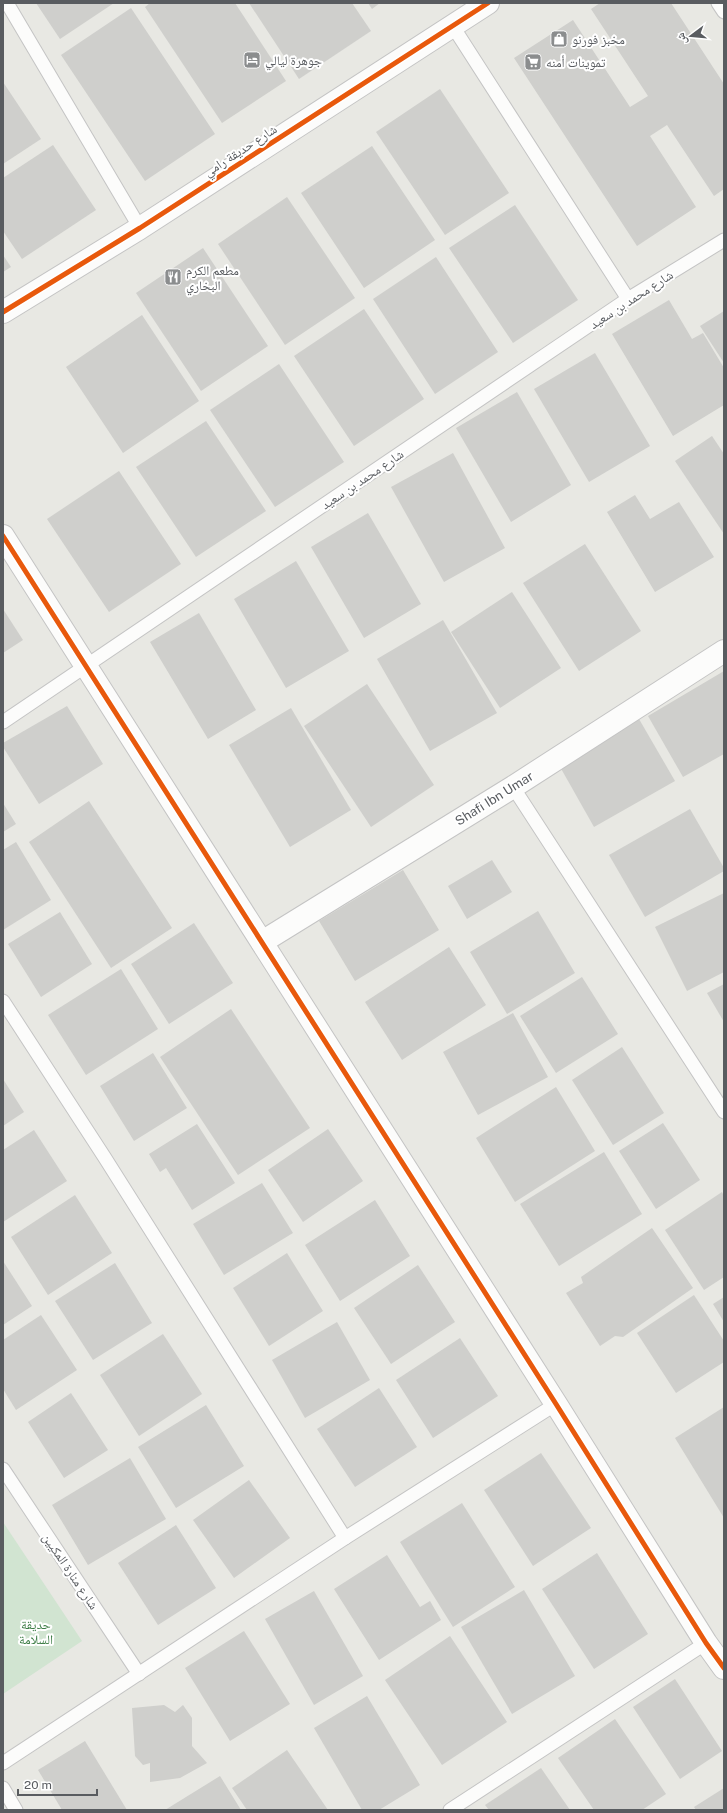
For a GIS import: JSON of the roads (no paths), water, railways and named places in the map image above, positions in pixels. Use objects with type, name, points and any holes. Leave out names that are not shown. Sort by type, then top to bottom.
[{"type":"street","name":"شارع حديقة رامي","points":[[3,312],[140,228],[488,3]]},
{"type":"street","points":[[3,536],[556,1404],[706,1643],[724,1668]]},
{"type":"street","name":"Shafi Ibn Umar","points":[[262,942],[513,787],[724,652]]},
{"type":"lane","points":[[7,3],[140,228]]},
{"type":"lane","points":[[718,3],[724,12]]},
{"type":"lane","points":[[452,26],[628,299]]},
{"type":"lane","name":"شارع محمد بن سعيد","points":[[3,722],[628,299],[724,240]]},
{"type":"lane","points":[[513,787],[724,1112]]},
{"type":"lane","points":[[3,1001],[105,1158],[345,1538]]},
{"type":"lane","points":[[3,1763],[345,1538],[556,1404]]},
{"type":"lane","name":"شارع منارة المكيين","points":[[3,1469],[139,1674]]},
{"type":"lane","points":[[450,1810],[706,1643]]},
{"type":"lane","points":[[3,1788],[16,1810]]},
{"type":"place","name":"مخبز فورنو","points":[[559,39]]},
{"type":"place","name":"جوهرة ليالي","points":[[252,60]]},
{"type":"place","name":"تموينات أمنه","points":[[533,62]]},
{"type":"place","name":"مطعم الكرم البخاري","points":[[173,277]]},
{"type":"park label","name":"حديقة السلامة","points":[[36,1632]]}]
